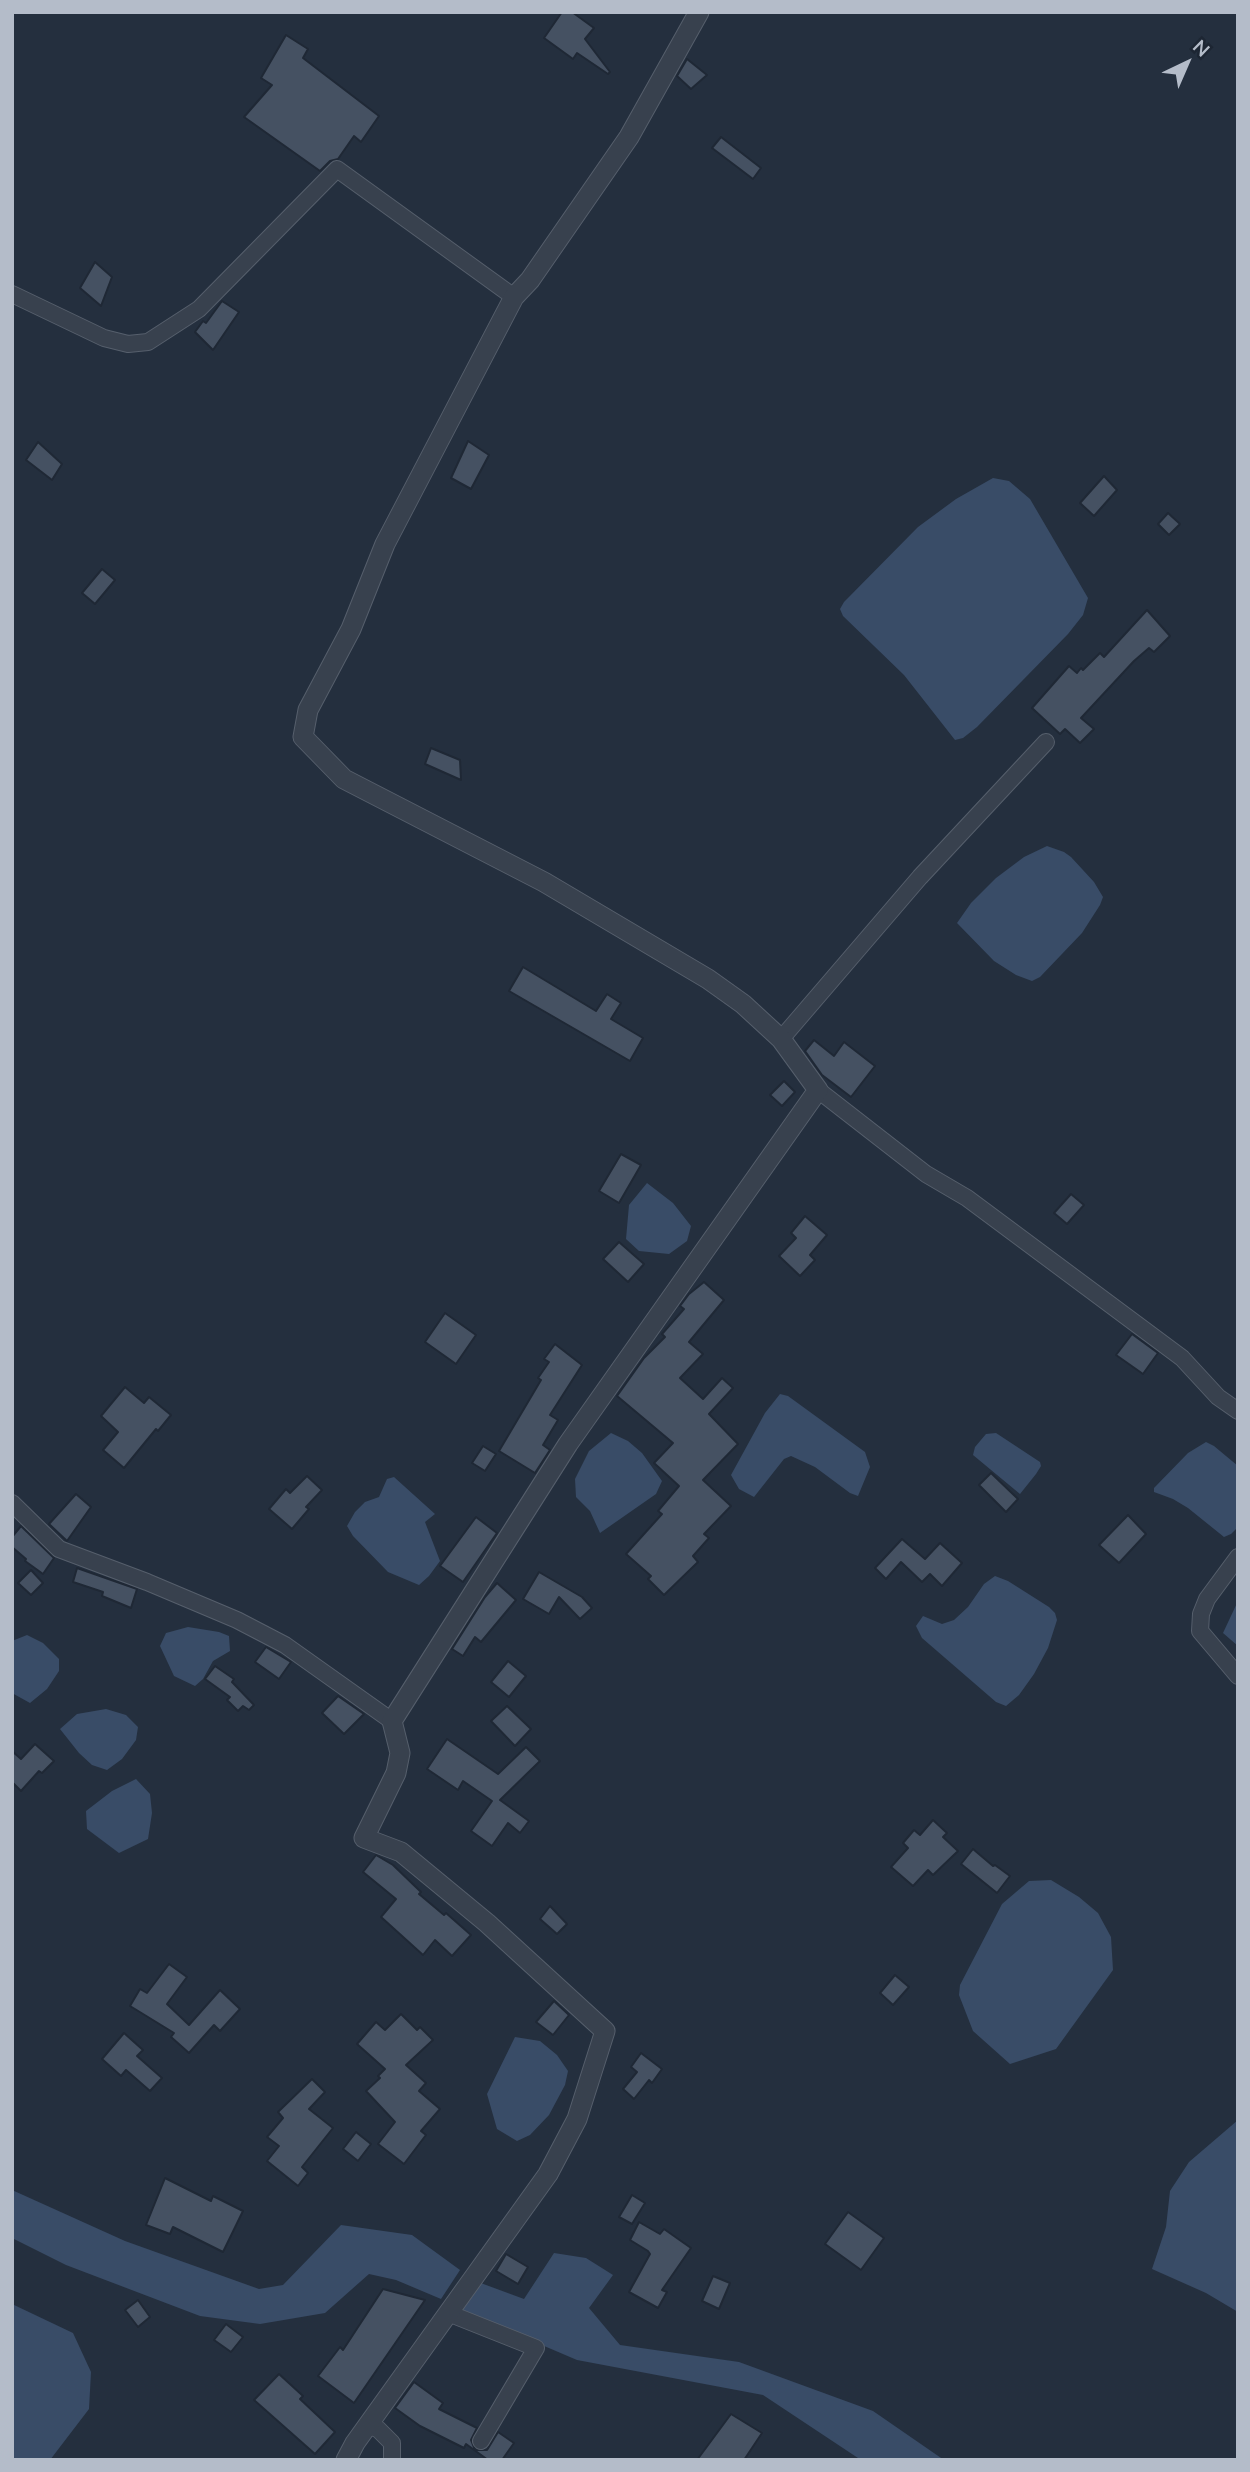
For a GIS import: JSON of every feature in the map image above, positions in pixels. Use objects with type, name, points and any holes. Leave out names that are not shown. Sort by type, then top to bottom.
[{"type":"street","points":[[699,12],[629,137],[530,281],[514,297],[385,544],[351,629],[308,710],[303,737],[344,779],[544,882],[709,979],[743,1004],[781,1039],[818,1090],[926,1174],[967,1198],[1182,1358],[1218,1396],[1238,1411]]},
{"type":"street","points":[[12,294],[104,338],[128,344],[148,342],[199,309],[337,169],[514,297]]},
{"type":"street","points":[[781,1039],[920,877],[1046,742]]},
{"type":"street","points":[[392,1721],[568,1444],[818,1090]]},
{"type":"street","points":[[12,1503],[59,1549],[147,1581],[237,1620],[285,1645],[392,1721],[400,1753],[396,1773],[364,1838],[401,1852],[487,1923],[605,2031],[577,2119],[548,2174],[346,2460]]},
{"type":"street","points":[[1238,1558],[1207,1599],[1200,1631],[1238,1676]]},
{"type":"street","points":[[449,2313],[536,2348],[481,2441]]},
{"type":"street","points":[[368,2426],[378,2429],[392,2443],[392,2460]]},
{"type":"water","points":[[993,478],[1009,481],[1030,499],[1088,598],[1083,615],[1068,634],[977,727],[963,738],[955,740],[904,675],[843,616],[840,609],[918,527],[956,499]]},
{"type":"water","points":[[1047,846],[1071,857],[1094,882],[1103,897],[1082,933],[1040,977],[1032,981],[1016,975],[994,961],[957,923],[971,903],[996,878],[1024,857]]},
{"type":"water","points":[[647,1183],[673,1203],[691,1226],[687,1241],[669,1254],[639,1251],[626,1239],[629,1205]]},
{"type":"water","points":[[780,1394],[788,1396],[865,1452],[870,1467],[858,1496],[815,1467],[791,1456],[784,1459],[754,1497],[739,1489],[731,1475],[765,1413]]},
{"type":"water","points":[[611,1433],[628,1441],[642,1453],[662,1481],[656,1494],[600,1533],[590,1511],[576,1497],[575,1479],[589,1451]]},
{"type":"water","points":[[996,1433],[1040,1462],[1041,1466],[1036,1474],[1020,1494],[973,1455],[975,1447],[986,1434]]},
{"type":"water","points":[[1206,1442],[1238,1466],[1238,1527],[1224,1537],[1188,1508],[1154,1492],[1154,1488],[1188,1453]]},
{"type":"water","points":[[394,1477],[435,1514],[425,1522],[440,1561],[419,1585],[388,1572],[353,1536],[347,1526],[355,1512],[365,1502],[379,1497],[387,1479]]},
{"type":"water","points":[[995,1576],[1008,1581],[1049,1607],[1057,1620],[1048,1648],[1034,1674],[1019,1695],[1006,1706],[996,1702],[922,1638],[916,1626],[923,1616],[942,1624],[954,1620],[968,1607],[984,1584]]},
{"type":"water","points":[[1238,1601],[1238,1646],[1223,1633]]},
{"type":"water","points":[[188,1627],[229,1636],[230,1651],[213,1661],[203,1679],[195,1686],[174,1676],[160,1646],[166,1633]]},
{"type":"water","points":[[27,1635],[43,1643],[59,1659],[59,1671],[47,1689],[30,1703],[12,1693],[12,1641]]},
{"type":"water","points":[[106,1709],[126,1715],[138,1727],[136,1740],[122,1759],[107,1770],[92,1765],[60,1729],[77,1714]]},
{"type":"water","points":[[136,1779],[150,1794],[152,1813],[148,1839],[119,1853],[87,1829],[86,1811],[112,1791]]},
{"type":"water","points":[[1051,1880],[1079,1897],[1098,1913],[1111,1937],[1113,1970],[1056,2049],[1010,2064],[973,2031],[959,1995],[960,1985],[1002,1904],[1029,1881]]},
{"type":"water","points":[[515,2037],[540,2041],[557,2055],[568,2071],[565,2085],[549,2115],[530,2135],[517,2141],[497,2129],[487,2094]]},
{"type":"water","points":[[1238,2120],[1238,2312],[1206,2293],[1152,2269],[1166,2227],[1170,2191],[1189,2162]]},
{"type":"water","points":[[12,2190],[125,2241],[259,2289],[283,2285],[341,2225],[412,2235],[460,2270],[441,2299],[396,2280],[369,2274],[325,2313],[260,2324],[200,2316],[66,2265],[12,2238]]},
{"type":"water","points":[[554,2253],[586,2258],[613,2275],[589,2308],[620,2345],[739,2362],[873,2411],[944,2460],[861,2460],[763,2395],[577,2360],[462,2311],[478,2282],[524,2299]]},
{"type":"water","points":[[12,2304],[73,2333],[91,2372],[89,2409],[50,2460],[12,2460]]},
{"type":"building","points":[[562,12],[572,12],[594,28],[585,39],[610,72],[608,74],[577,53],[573,59],[544,38]]},
{"type":"building","points":[[286,35],[308,49],[303,58],[379,116],[361,142],[354,136],[338,159],[330,161],[320,171],[244,117],[272,85],[261,78]]},
{"type":"building","points":[[687,59],[707,75],[691,89],[677,76]]},
{"type":"building","points":[[721,137],[761,168],[753,179],[712,148]]},
{"type":"building","points":[[95,262],[112,277],[101,306],[80,288]]},
{"type":"building","points":[[222,301],[239,312],[213,350],[195,332],[203,321],[206,323]]},
{"type":"building","points":[[468,441],[489,455],[471,489],[451,478]]},
{"type":"building","points":[[38,442],[62,464],[52,480],[26,460]]},
{"type":"building","points":[[1104,476],[1117,490],[1094,516],[1080,503]]},
{"type":"building","points":[[1168,513],[1180,524],[1169,535],[1158,524]]},
{"type":"building","points":[[102,569],[115,580],[95,604],[82,593]]},
{"type":"building","points":[[1147,610],[1170,636],[1154,652],[1149,648],[1134,661],[1081,718],[1094,729],[1080,743],[1065,729],[1060,734],[1032,708],[1069,666],[1077,673],[1100,653],[1104,657]]},
{"type":"building","points":[[431,748],[460,760],[461,780],[425,764]]},
{"type":"building","points":[[523,967],[596,1011],[607,994],[621,1003],[611,1019],[643,1038],[630,1061],[509,991]]},
{"type":"building","points":[[814,1040],[834,1056],[844,1042],[875,1066],[851,1097],[822,1075],[805,1051]]},
{"type":"building","points":[[784,1081],[795,1092],[782,1106],[770,1095]]},
{"type":"building","points":[[621,1154],[641,1165],[619,1203],[599,1191]]},
{"type":"building","points":[[1071,1194],[1084,1205],[1067,1224],[1054,1213]]},
{"type":"building","points":[[805,1216],[827,1235],[810,1255],[815,1260],[800,1276],[779,1256],[796,1238],[791,1233]]},
{"type":"building","points":[[619,1242],[644,1264],[628,1282],[603,1259]]},
{"type":"building","points":[[704,1282],[724,1300],[689,1342],[703,1354],[680,1378],[703,1399],[722,1378],[733,1388],[709,1414],[738,1444],[703,1480],[731,1506],[704,1534],[709,1538],[693,1556],[698,1562],[664,1595],[648,1579],[651,1576],[626,1554],[662,1514],[658,1511],[679,1486],[654,1463],[673,1443],[617,1396],[644,1358],[665,1337],[662,1334],[684,1309],[680,1306],[689,1294]]},
{"type":"building","points":[[445,1313],[476,1335],[456,1364],[425,1342]]},
{"type":"building","points":[[1132,1334],[1158,1353],[1143,1374],[1116,1355]]},
{"type":"building","points":[[555,1344],[582,1365],[550,1415],[558,1420],[543,1445],[550,1450],[535,1473],[499,1451],[541,1380],[538,1378],[549,1362],[544,1359]]},
{"type":"building","points":[[125,1387],[144,1403],[149,1397],[171,1415],[124,1468],[103,1450],[118,1432],[101,1416]]},
{"type":"building","points":[[483,1446],[496,1454],[485,1471],[472,1463]]},
{"type":"building","points":[[991,1473],[1018,1499],[1006,1512],[979,1485]]},
{"type":"building","points":[[307,1476],[322,1490],[306,1507],[309,1509],[292,1529],[269,1509],[286,1489],[290,1493]]},
{"type":"building","points":[[76,1494],[91,1507],[67,1541],[49,1524]]},
{"type":"building","points":[[1128,1515],[1146,1534],[1119,1563],[1099,1545]]},
{"type":"building","points":[[476,1517],[497,1533],[463,1582],[440,1566]]},
{"type":"building","points":[[21,1526],[54,1558],[43,1574],[12,1547],[12,1537]]},
{"type":"building","points":[[902,1539],[925,1559],[940,1543],[962,1563],[942,1586],[930,1574],[922,1582],[901,1562],[886,1579],[875,1568]]},
{"type":"building","points":[[77,1568],[137,1589],[131,1608],[102,1596],[103,1592],[73,1582]]},
{"type":"building","points":[[31,1570],[43,1583],[31,1595],[18,1583]]},
{"type":"building","points":[[539,1572],[582,1597],[592,1608],[580,1619],[559,1597],[549,1614],[523,1599]]},
{"type":"building","points":[[497,1583],[516,1600],[481,1642],[475,1637],[463,1656],[452,1649]]},
{"type":"building","points":[[266,1647],[291,1662],[279,1679],[255,1662]]},
{"type":"building","points":[[508,1661],[526,1676],[509,1697],[491,1682]]},
{"type":"building","points":[[215,1666],[234,1679],[232,1682],[254,1705],[249,1710],[243,1706],[238,1711],[227,1700],[230,1697],[205,1679]]},
{"type":"building","points":[[338,1696],[364,1714],[344,1734],[322,1713]]},
{"type":"building","points":[[507,1706],[531,1729],[515,1746],[491,1721]]},
{"type":"building","points":[[447,1739],[498,1774],[526,1747],[540,1761],[500,1800],[529,1821],[520,1833],[508,1823],[492,1846],[471,1831],[492,1801],[463,1781],[458,1790],[427,1769]]},
{"type":"building","points":[[35,1744],[54,1761],[42,1773],[39,1771],[21,1791],[12,1782],[12,1751],[21,1759]]},
{"type":"building","points":[[933,1820],[947,1833],[943,1837],[958,1851],[933,1875],[928,1870],[913,1886],[891,1867],[908,1848],[903,1843],[914,1830],[920,1835]]},
{"type":"building","points":[[973,1849],[1010,1876],[997,1893],[961,1864]]},
{"type":"building","points":[[376,1855],[393,1865],[421,1892],[419,1894],[471,1935],[452,1956],[435,1940],[423,1955],[381,1917],[396,1899],[363,1872]]},
{"type":"building","points":[[550,1906],[567,1924],[557,1934],[540,1919]]},
{"type":"building","points":[[169,1964],[187,1977],[167,2004],[189,2025],[220,1990],[240,2009],[220,2031],[214,2025],[189,2053],[171,2037],[174,2033],[130,2006],[140,1989],[147,1993]]},
{"type":"building","points":[[895,1975],[909,1987],[893,2005],[880,1993]]},
{"type":"building","points":[[554,2001],[569,2015],[553,2035],[536,2022]]},
{"type":"building","points":[[401,2014],[417,2030],[420,2027],[433,2040],[406,2065],[426,2083],[419,2091],[440,2109],[421,2131],[426,2135],[404,2164],[378,2144],[395,2122],[366,2091],[385,2069],[357,2044],[376,2022],[385,2030]]},
{"type":"building","points":[[124,2033],[143,2050],[137,2056],[162,2078],[150,2091],[126,2070],[121,2076],[102,2059]]},
{"type":"building","points":[[641,2053],[662,2069],[652,2083],[649,2080],[634,2099],[623,2089],[637,2072],[631,2067]]},
{"type":"building","points":[[312,2079],[325,2092],[309,2109],[333,2128],[302,2167],[308,2173],[298,2186],[267,2161],[279,2146],[267,2137],[283,2118],[278,2112]]},
{"type":"building","points":[[356,2132],[371,2144],[358,2161],[343,2149]]},
{"type":"building","points":[[165,2178],[211,2201],[213,2196],[243,2211],[223,2252],[173,2227],[170,2234],[146,2225]]},
{"type":"building","points":[[632,2195],[645,2203],[632,2224],[619,2217]]},
{"type":"building","points":[[848,2212],[884,2238],[861,2270],[825,2244]]},
{"type":"building","points":[[639,2222],[660,2234],[664,2229],[691,2248],[662,2290],[667,2292],[658,2308],[629,2292],[650,2254],[630,2240]]},
{"type":"building","points":[[506,2254],[528,2267],[518,2284],[496,2271]]},
{"type":"building","points":[[713,2276],[730,2283],[719,2309],[702,2301]]},
{"type":"building","points":[[383,2289],[425,2300],[354,2403],[318,2376],[340,2347],[343,2350]]},
{"type":"building","points":[[138,2300],[150,2317],[138,2327],[125,2310]]},
{"type":"building","points":[[226,2324],[243,2337],[231,2352],[214,2340]]},
{"type":"building","points":[[279,2374],[303,2396],[300,2399],[335,2432],[315,2454],[254,2400]]},
{"type":"building","points":[[414,2382],[443,2403],[439,2409],[477,2428],[471,2440],[475,2450],[487,2450],[498,2432],[514,2443],[502,2460],[488,2460],[466,2444],[464,2448],[420,2426],[395,2408]]},
{"type":"building","points":[[731,2414],[762,2433],[744,2460],[697,2460]]}]
